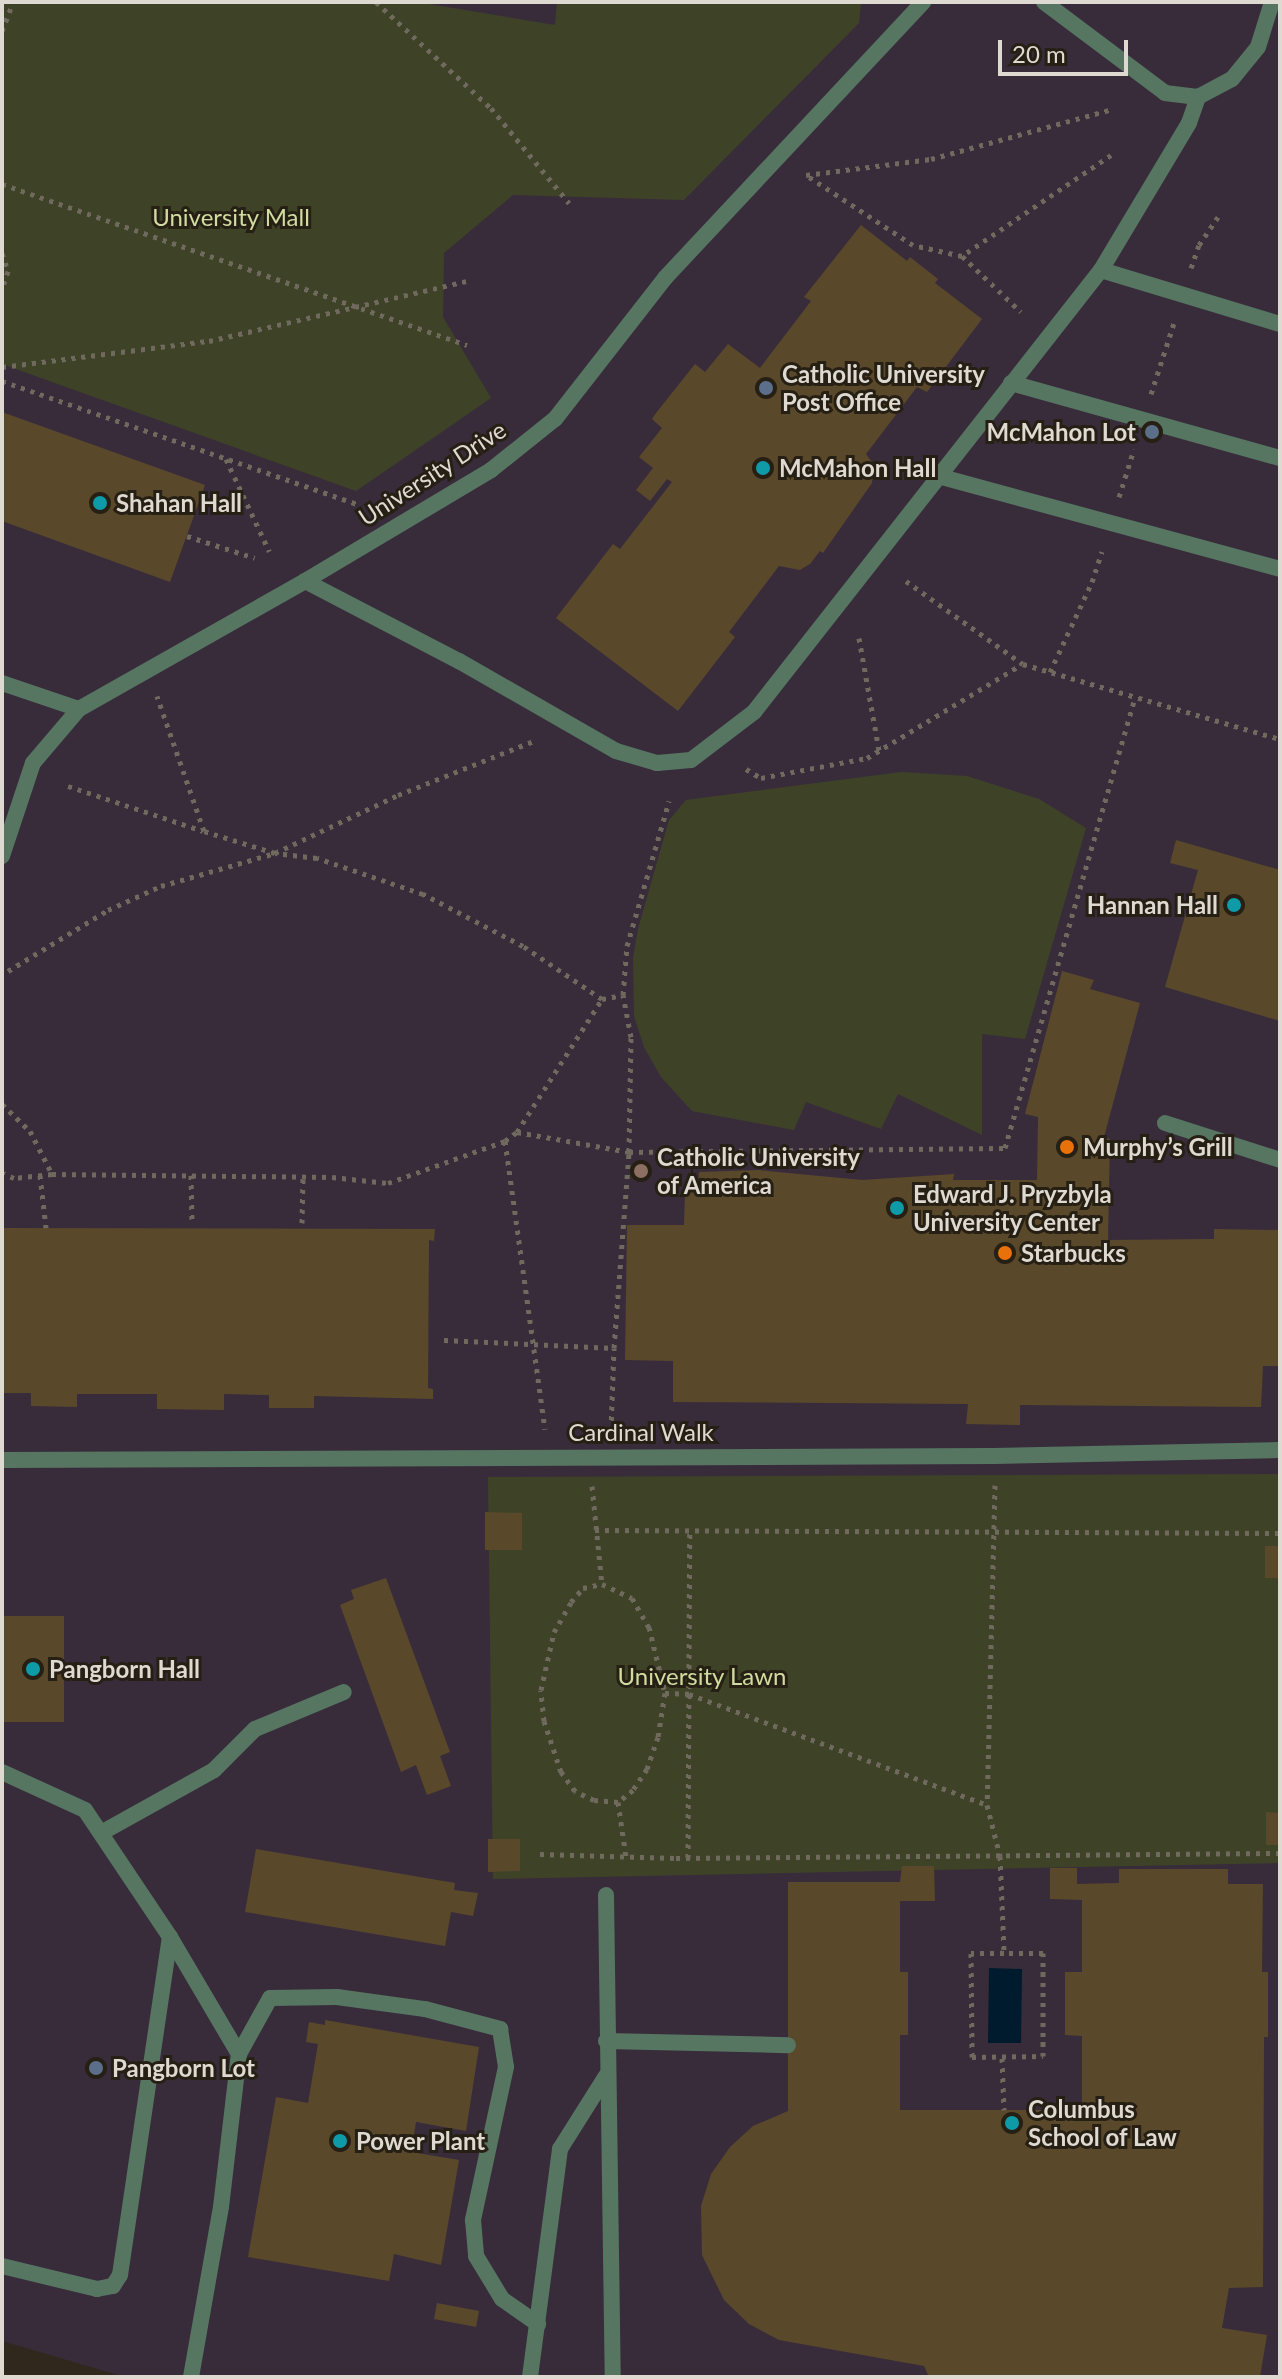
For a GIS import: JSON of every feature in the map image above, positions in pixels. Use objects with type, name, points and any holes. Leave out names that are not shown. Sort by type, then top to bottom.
[{"type":"street","name":"University Drive","points":[[2,856],[33,763],[79,709],[305,581],[491,470],[555,419],[665,278],[923,2]]},
{"type":"street","points":[[1044,2],[1165,93],[1198,97],[1232,79],[1258,47],[1272,2]]},
{"type":"street","points":[[305,581],[459,661],[616,751],[657,763],[691,760],[754,712],[1101,270],[1189,123],[1198,97]]},
{"type":"street","points":[[1101,270],[1280,324]]},
{"type":"street","points":[[1011,383],[1280,458]]},
{"type":"street","points":[[938,476],[1280,569]]},
{"type":"street","points":[[2,683],[79,709]]},
{"type":"street","points":[[1165,1123],[1280,1160]]},
{"type":"street","name":"Cardinal Walk","points":[[2,1460],[994,1456],[1280,1450]]},
{"type":"street","points":[[101,1833],[214,1770],[255,1729],[344,1692]]},
{"type":"street","points":[[2,1772],[85,1810],[170,1937],[239,2054]]},
{"type":"street","points":[[606,1895],[613,2377]]},
{"type":"street","points":[[2,2266],[97,2289],[113,2286],[120,2275],[170,1937]]},
{"type":"street","points":[[191,2377],[221,2207],[239,2054],[270,1998],[337,1997],[425,2009],[500,2029],[506,2067],[473,2220],[476,2256],[502,2299],[538,2324]]},
{"type":"street","points":[[606,2041],[788,2045]]},
{"type":"street","points":[[530,2377],[560,2149],[607,2075]]},
{"type":"path","points":[[2,31],[13,2]]},
{"type":"path","points":[[376,2],[491,108],[569,203]]},
{"type":"path","points":[[385,8],[391,2]]},
{"type":"path","points":[[1021,312],[962,256],[913,245],[806,175],[931,159],[1112,109]]},
{"type":"path","points":[[962,256],[1111,155]]},
{"type":"path","points":[[2,184],[467,345]]},
{"type":"path","points":[[1199,245],[1218,217]]},
{"type":"path","points":[[2,253],[8,271],[2,289]]},
{"type":"path","points":[[2,367],[209,341],[466,281]]},
{"type":"path","points":[[2,381],[357,504]]},
{"type":"path","points":[[226,459],[269,551]]},
{"type":"path","points":[[187,536],[255,558]]},
{"type":"path","points":[[906,581],[1023,664],[1280,739]]},
{"type":"path","points":[[1050,672],[1092,582]]},
{"type":"path","points":[[859,638],[879,750]]},
{"type":"path","points":[[746,769],[761,778],[867,758],[1023,664]]},
{"type":"path","points":[[156,695],[204,831]]},
{"type":"path","points":[[517,1132],[629,1152],[1005,1148],[1135,697]]},
{"type":"path","points":[[8,971],[108,910],[161,886],[275,853],[398,795],[541,738]]},
{"type":"path","points":[[68,786],[275,853],[317,858],[423,894],[523,946],[602,999],[623,995]]},
{"type":"path","points":[[610,1456],[614,1348],[629,1152],[631,1037],[623,995],[627,946],[669,801]]},
{"type":"path","points":[[2,1173],[14,1178],[52,1174],[191,1175],[303,1177],[388,1183],[505,1141],[517,1132],[602,999]]},
{"type":"path","points":[[2,1104],[30,1131],[52,1174]]},
{"type":"path","points":[[505,1141],[531,1344],[550,1456]]},
{"type":"path","points":[[40,1175],[46,1228]]},
{"type":"path","points":[[191,1175],[192,1222]]},
{"type":"path","points":[[302,1223],[303,1177]]},
{"type":"path","points":[[444,1340],[614,1348]]},
{"type":"path","points":[[590,1456],[602,1584]]},
{"type":"path","points":[[994,1456],[995,1530],[987,1805],[1000,1856],[1004,1953]]},
{"type":"path","points":[[595,1530],[1280,1533]]},
{"type":"path","points":[[688,1858],[690,1530]]},
{"type":"path","points":[[602,1584],[632,1598],[649,1627],[665,1693],[658,1737],[647,1769],[633,1790],[618,1802],[594,1800],[575,1791],[561,1772],[544,1721],[541,1690],[554,1632],[583,1588],[602,1584]]},
{"type":"path","points":[[665,1693],[689,1694],[987,1805]]},
{"type":"path","points":[[618,1802],[626,1857]]},
{"type":"path","points":[[540,1854],[688,1858],[1280,1853]]},
{"type":"path","points":[[971,1953],[1004,1953],[1043,1953],[1043,2056],[972,2057],[971,1953]]},
{"type":"path","points":[[1002,2058],[1004,2110]]},
{"type":"shaded area","name":"Catholic University of America","points":[[2,2],[1280,2],[1280,2377],[125,2377],[2,2341]]},
{"type":"green space","name":"University Mall","points":[[2,2],[417,2],[555,25],[557,2],[861,2],[859,23],[684,200],[513,195],[444,253],[443,317],[491,398],[356,491],[2,364]]},
{"type":"green space","points":[[901,772],[967,776],[1039,799],[1086,828],[1025,1039],[982,1034],[982,1135],[898,1094],[881,1129],[806,1102],[794,1130],[692,1111],[661,1077],[644,1047],[634,1016],[633,958],[638,929],[669,820],[686,800]]},
{"type":"green space","name":"University Lawn","points":[[1280,1474],[1280,1863],[493,1879],[488,1477]]},
{"type":"water","points":[[989,1968],[1022,1969],[1021,2043],[988,2043]]},
{"type":"building","name":"McMahon Hall","points":[[861,225],[907,261],[910,257],[938,279],[935,283],[982,319],[927,392],[917,387],[866,454],[874,465],[872,483],[823,553],[820,551],[810,564],[800,570],[779,566],[729,632],[735,637],[678,711],[556,618],[613,544],[620,549],[672,482],[667,479],[650,501],[636,490],[653,468],[639,457],[662,428],[652,419],[656,413],[695,364],[705,372],[728,344],[760,368],[811,301],[804,297]]},
{"type":"building","name":"Shahan Hall","points":[[2,412],[205,485],[170,582],[2,521]]},
{"type":"building","name":"Hannan Hall","points":[[1176,840],[1280,870],[1280,1021],[1165,987],[1198,870],[1170,863]]},
{"type":"building","name":"Edward J. Pryzbyla University Center","points":[[1062,971],[1094,980],[1090,989],[1140,1003],[1104,1137],[1110,1139],[1108,1240],[1214,1239],[1214,1229],[1280,1230],[1280,1366],[1263,1366],[1261,1407],[1020,1405],[1020,1425],[966,1424],[968,1404],[673,1402],[673,1361],[625,1360],[627,1225],[684,1225],[685,1191],[698,1191],[699,1172],[758,1170],[862,1180],[954,1174],[953,1180],[1037,1180],[1038,1117],[1025,1114]]},
{"type":"building","points":[[2,1228],[435,1229],[434,1241],[429,1240],[428,1388],[433,1389],[433,1399],[314,1396],[314,1408],[269,1408],[269,1395],[224,1394],[224,1410],[157,1409],[157,1394],[77,1394],[77,1407],[31,1406],[31,1393],[2,1393]]},
{"type":"building","points":[[485,1512],[522,1513],[522,1550],[485,1550]]},
{"type":"building","points":[[1265,1546],[1280,1546],[1280,1578],[1265,1578]]},
{"type":"building","points":[[386,1578],[450,1752],[440,1756],[451,1786],[427,1795],[416,1765],[401,1772],[340,1605],[354,1599],[351,1590]]},
{"type":"building","name":"Pangborn Hall","points":[[2,1616],[64,1616],[64,1722],[2,1722]]},
{"type":"building","points":[[1266,1812],[1280,1813],[1280,1845],[1266,1845]]},
{"type":"building","points":[[488,1839],[520,1839],[520,1871],[488,1872]]},
{"type":"building","points":[[256,1849],[455,1883],[454,1890],[478,1893],[473,1916],[451,1912],[445,1946],[245,1912]]},
{"type":"building","name":"Columbus School of Law","points":[[902,1866],[934,1866],[935,1901],[900,1901],[900,1972],[908,1972],[908,2035],[900,2035],[900,2110],[1082,2110],[1082,2036],[1065,2035],[1065,1972],[1082,1972],[1082,1900],[1050,1899],[1050,1868],[1077,1868],[1077,1884],[1119,1883],[1119,1869],[1228,1869],[1228,1884],[1263,1884],[1262,1972],[1268,1972],[1268,2037],[1264,2037],[1263,2287],[1229,2288],[1222,2328],[1267,2335],[1260,2377],[929,2377],[924,2366],[779,2340],[749,2324],[724,2300],[702,2255],[701,2206],[711,2174],[730,2147],[753,2126],[788,2111],[788,1882],[900,1882]]},
{"type":"building","name":"Power Plant","points":[[325,2020],[479,2047],[466,2131],[416,2122],[411,2152],[459,2160],[441,2265],[394,2254],[389,2281],[248,2257],[276,2097],[308,2103],[318,2044],[306,2042],[309,2022],[325,2025]]},
{"type":"building","points":[[437,2303],[479,2311],[476,2327],[434,2319]]},
{"type":"place","name":"Catholic University Post Office","points":[[766,388]]},
{"type":"place","name":"McMahon Lot","points":[[1152,432]]},
{"type":"place","name":"McMahon Hall","points":[[763,468]]},
{"type":"place","name":"Shahan Hall","points":[[100,503]]},
{"type":"place","name":"Hannan Hall","points":[[1234,905]]},
{"type":"place","name":"Murphy’s Grill","points":[[1067,1147]]},
{"type":"place","name":"Catholic University of America","points":[[641,1171]]},
{"type":"place","name":"Edward J. Pryzbyla University Center","points":[[897,1208]]},
{"type":"place","name":"Starbucks","points":[[1005,1253]]},
{"type":"place","name":"Pangborn Hall","points":[[33,1669]]},
{"type":"place","name":"Pangborn Lot","points":[[96,2068]]},
{"type":"place","name":"Columbus School of Law","points":[[1012,2123]]},
{"type":"place","name":"Power Plant","points":[[340,2141]]}]
